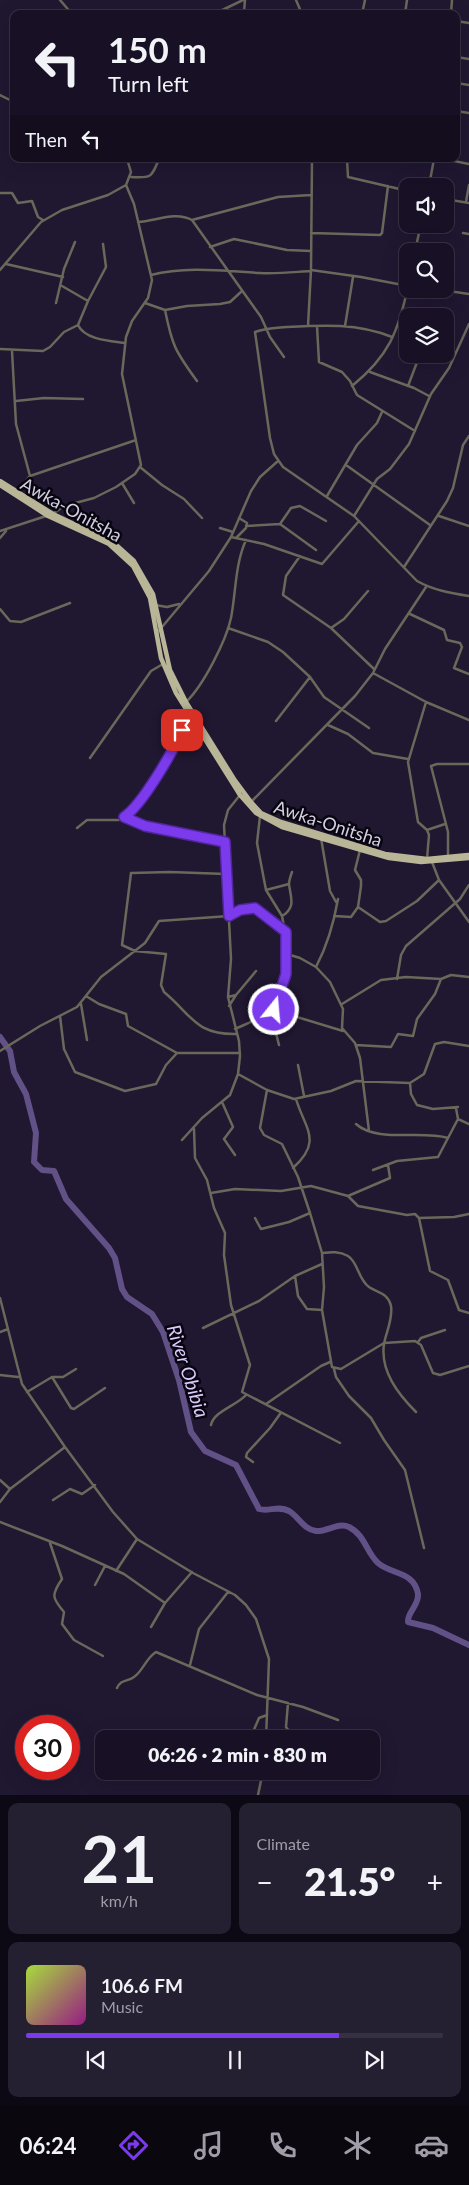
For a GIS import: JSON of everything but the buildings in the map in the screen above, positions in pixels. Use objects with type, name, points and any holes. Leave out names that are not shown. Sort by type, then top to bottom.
[{"type":"main road","name":"Awka-Onitsha","points":[[0,481],[51,515]]},
{"type":"main road","name":"Awka-Onitsha","points":[[0,485],[51,515],[107,539],[127,554],[144,576],[161,628],[170,670],[186,702],[249,804],[261,813],[281,822],[385,854],[427,859],[469,857]]},
{"type":"main road","name":"Awka-Onitsha","points":[[154,604],[163,664],[190,718],[240,795],[260,816],[282,827],[401,860],[432,862],[469,857]]},
{"type":"street","points":[[60,0],[69,10]]},
{"type":"street","points":[[223,10],[244,0]]},
{"type":"street","points":[[0,270],[36,226],[44,220],[62,210],[108,195],[126,185],[131,177],[128,162]]},
{"type":"street","points":[[131,177],[148,178],[157,162]]},
{"type":"street","points":[[308,326],[311,271],[312,162]]},
{"type":"street","points":[[347,162],[348,177],[399,189]]},
{"type":"street","points":[[430,178],[433,162]]},
{"type":"street","points":[[454,200],[467,202],[469,184]]},
{"type":"street","points":[[0,531],[51,515],[64,506],[94,498],[122,483],[140,466],[141,459],[122,381],[125,343],[132,321],[148,298],[151,275],[138,222],[126,185]]},
{"type":"street","points":[[310,233],[380,235],[382,233],[388,186]]},
{"type":"street","points":[[0,193],[12,193],[18,203],[32,201],[38,217],[44,220]]},
{"type":"street","points":[[138,222],[158,221],[178,215],[192,220],[278,197],[311,195]]},
{"type":"street","points":[[192,220],[261,317],[284,357]]},
{"type":"street","points":[[463,233],[469,234]]},
{"type":"street","points":[[210,247],[234,239],[287,250],[311,251]]},
{"type":"street","points":[[56,303],[56,296],[62,286],[63,277],[75,242]]},
{"type":"street","points":[[0,349],[43,351],[50,347],[64,332],[78,325],[106,267],[103,244]]},
{"type":"street","points":[[6,263],[63,277]]},
{"type":"street","points":[[151,275],[170,271],[226,270],[262,273],[311,271],[353,276],[399,285]]},
{"type":"street","points":[[345,326],[353,276]]},
{"type":"street","points":[[62,286],[88,301]]},
{"type":"street","points":[[145,303],[165,310],[226,303],[242,292]]},
{"type":"street","points":[[454,292],[469,294]]},
{"type":"street","points":[[352,386],[378,363],[392,337],[405,298]]},
{"type":"street","points":[[165,310],[172,342],[183,363],[196,381]]},
{"type":"street","points":[[354,516],[373,486],[398,460],[415,430],[429,397],[450,368],[469,324]]},
{"type":"street","points":[[78,325],[82,331],[102,340],[125,343]]},
{"type":"street","points":[[317,325],[319,362],[342,372],[357,395],[382,412],[415,430]]},
{"type":"street","points":[[392,337],[379,332],[345,326],[317,325],[266,328],[254,333],[261,364],[270,438],[278,461],[354,516],[410,575],[426,587],[469,596]]},
{"type":"street","points":[[12,351],[16,424],[30,476]]},
{"type":"street","points":[[408,386],[417,363]]},
{"type":"street","points":[[370,372],[408,386],[429,397]]},
{"type":"street","points":[[16,401],[44,398],[83,399]]},
{"type":"street","points":[[327,496],[357,444],[377,423],[382,412]]},
{"type":"street","points":[[404,568],[430,526],[439,516],[453,488],[463,445],[469,436]]},
{"type":"street","points":[[16,491],[30,476],[136,440]]},
{"type":"street","points":[[157,633],[180,604],[204,579],[231,537],[260,477],[278,461]]},
{"type":"street","points":[[346,465],[430,526]]},
{"type":"street","points":[[140,466],[162,485],[184,500],[202,518]]},
{"type":"street","points":[[122,483],[134,503]]},
{"type":"street","points":[[280,524],[291,508],[300,506],[326,521]]},
{"type":"street","points":[[439,516],[469,526]]},
{"type":"street","points":[[239,518],[244,520],[246,526]]},
{"type":"street","points":[[231,537],[324,563],[359,521]]},
{"type":"street","points":[[236,538],[246,526],[280,524],[316,550]]},
{"type":"street","points":[[220,528],[233,532]]},
{"type":"street","points":[[0,538],[7,529]]},
{"type":"street","points":[[186,702],[198,691],[228,628],[240,553],[246,540]]},
{"type":"street","points":[[300,556],[286,576],[283,595],[330,628],[374,671],[426,702],[469,720]]},
{"type":"street","points":[[249,804],[343,709],[374,671],[394,635],[410,614],[426,587]]},
{"type":"street","points":[[330,628],[344,619],[368,591]]},
{"type":"street","points":[[0,609],[10,621],[21,622],[70,603]]},
{"type":"street","points":[[154,604],[167,607],[180,604]]},
{"type":"street","points":[[410,614],[444,630],[447,640],[460,644],[462,647],[454,668],[469,674]]},
{"type":"street","points":[[228,628],[268,642],[283,652],[310,677],[324,697],[369,728]]},
{"type":"street","points":[[90,758],[151,671],[163,664]]},
{"type":"street","points":[[276,721],[310,677]]},
{"type":"street","points":[[426,702],[408,758],[418,822],[427,830],[429,841],[427,859]]},
{"type":"street","points":[[77,828],[87,820],[114,821],[124,817],[133,809],[154,779],[190,718]]},
{"type":"street","points":[[328,724],[348,734],[373,752],[408,758]]},
{"type":"street","points":[[448,857],[448,838],[431,766],[437,764],[469,764]]},
{"type":"street","points":[[182,1140],[202,1118],[230,1095],[238,1074],[240,1053],[228,996],[231,972],[225,842],[226,814],[240,795]]},
{"type":"street","points":[[235,1029],[274,1010],[286,974],[286,932],[282,916],[266,890],[257,842],[260,816]]},
{"type":"street","points":[[124,817],[145,826],[225,842]]},
{"type":"street","points":[[427,830],[445,824]]},
{"type":"street","points":[[321,838],[330,891],[337,903]]},
{"type":"street","points":[[334,916],[351,917],[358,907],[361,880],[355,870],[360,850]]},
{"type":"street","points":[[432,862],[439,880],[469,922]]},
{"type":"street","points":[[282,916],[290,908],[292,900],[289,884],[292,872]]},
{"type":"street","points":[[226,874],[131,873],[122,945],[135,952],[166,954],[161,985],[164,992],[191,1020],[208,1032],[237,1034]]},
{"type":"street","points":[[358,907],[380,922],[386,921],[417,901],[439,880]]},
{"type":"street","points":[[266,890],[289,884]]},
{"type":"street","points":[[397,979],[401,955],[406,946],[463,897],[469,885]]},
{"type":"street","points":[[316,967],[323,954],[338,899]]},
{"type":"street","points":[[0,1051],[81,1004],[100,977],[145,943],[159,921],[229,916],[240,910],[255,908],[286,932]]},
{"type":"street","points":[[287,954],[300,958],[316,967],[330,982],[342,1004],[341,1026],[356,1046],[364,1081],[369,1131]]},
{"type":"street","points":[[229,1006],[256,971]]},
{"type":"street","points":[[342,1004],[376,982],[424,977],[441,979],[451,975],[469,977]]},
{"type":"street","points":[[356,1046],[391,1047],[398,1034],[413,1036],[417,1019],[435,994],[441,979]]},
{"type":"street","points":[[228,996],[236,995]]},
{"type":"street","points":[[86,996],[99,1004],[126,1014],[128,1026],[177,1053],[240,1053]]},
{"type":"street","points":[[81,1004],[87,1040]]},
{"type":"street","points":[[274,1010],[343,1031]]},
{"type":"street","points":[[271,1013],[279,1045]]},
{"type":"street","points":[[60,1016],[64,1049],[74,1072],[84,1078],[106,1082],[125,1091],[156,1084],[166,1065],[177,1053]]},
{"type":"street","points":[[238,1074],[267,1090],[287,1098],[296,1099],[325,1093],[350,1082],[410,1083],[424,1074],[435,1044],[444,1042],[469,1046]]},
{"type":"street","points":[[298,1065],[304,1096]]},
{"type":"street","points":[[373,1170],[388,1164],[427,1156],[438,1156],[458,1119],[457,1107],[433,1109],[417,1105],[411,1094],[410,1083]]},
{"type":"street","points":[[267,1090],[260,1128],[262,1133],[282,1144],[302,1187],[322,1253],[322,1310],[330,1362],[336,1377],[349,1396],[371,1418],[405,1470],[424,1548]]},
{"type":"street","points":[[293,1168],[307,1154],[310,1137],[296,1099]]},
{"type":"street","points":[[222,1102],[233,1127],[224,1139],[235,1155]]},
{"type":"street","points":[[458,1119],[469,1124]]},
{"type":"street","points":[[356,1124],[369,1131],[404,1136],[424,1135],[448,1138]]},
{"type":"street","points":[[194,1129],[195,1158],[207,1180],[214,1208],[225,1233],[224,1255],[233,1315],[250,1365],[242,1389],[246,1395],[266,1404],[280,1414],[340,1443]]},
{"type":"street","points":[[348,1196],[390,1178],[388,1164]]},
{"type":"street","points":[[211,1193],[235,1189],[281,1191],[302,1187],[315,1187],[348,1196],[358,1206],[407,1215],[415,1214],[419,1218],[430,1271],[450,1283],[459,1310],[469,1312]]},
{"type":"street","points":[[255,1218],[261,1229],[289,1222],[310,1213]]},
{"type":"street","points":[[419,1218],[454,1217],[469,1214]]},
{"type":"street","points":[[322,1253],[335,1252],[353,1259],[357,1273],[369,1287],[380,1291],[389,1301],[391,1312],[390,1327],[384,1343],[386,1366],[392,1383],[416,1412]]},
{"type":"street","points":[[203,1328],[233,1315],[272,1294],[295,1276],[323,1264]]},
{"type":"street","points":[[295,1276],[298,1296],[307,1309],[322,1310]]},
{"type":"street","points":[[0,1298],[19,1377],[27,1392],[65,1447],[95,1485],[113,1512],[137,1539],[242,1601],[259,1624],[269,1659],[266,1730]]},
{"type":"street","points":[[0,1332],[8,1329]]},
{"type":"street","points":[[334,1369],[341,1369],[384,1343],[418,1342],[421,1338],[445,1330]]},
{"type":"street","points":[[418,1342],[433,1373],[440,1375],[469,1366]]},
{"type":"street","points":[[266,1404],[321,1366],[330,1362]]},
{"type":"street","points":[[27,1392],[52,1377],[63,1377],[76,1369]]},
{"type":"street","points":[[0,1375],[19,1377]]},
{"type":"street","points":[[52,1377],[71,1408],[78,1407],[105,1388]]},
{"type":"street","points":[[211,1425],[214,1417],[239,1402],[246,1395]]},
{"type":"street","points":[[253,1462],[246,1456],[247,1453],[280,1414]]},
{"type":"street","points":[[0,1502],[10,1489],[65,1447]]},
{"type":"street","points":[[0,1480],[10,1489]]},
{"type":"street","points":[[52,1500],[70,1489],[82,1494],[95,1485]]},
{"type":"street","points":[[0,1522],[116,1571],[132,1579],[165,1603]]},
{"type":"street","points":[[116,1571],[137,1539]]},
{"type":"street","points":[[50,1543],[62,1579],[55,1588],[54,1595],[56,1602],[64,1612],[62,1624],[74,1640],[104,1656]]},
{"type":"street","points":[[95,1585],[105,1566]]},
{"type":"street","points":[[152,1627],[165,1603],[192,1572]]},
{"type":"street","points":[[190,1665],[199,1629],[228,1592]]},
{"type":"street","points":[[117,1688],[122,1681],[135,1677],[156,1652],[190,1665],[226,1683],[338,1720]]},
{"type":"street","points":[[288,1703],[286,1727],[288,1730]]},
{"type":"street","points":[[254,1730],[259,1718],[267,1715]]},
{"type":"street","points":[[258,1795],[261,1780]]},
{"type":"waterway","name":"River Obibia","points":[[0,1037],[10,1051],[14,1072],[26,1094],[36,1133],[34,1162],[42,1170],[54,1171],[66,1199],[109,1248],[115,1258],[122,1289],[127,1297],[152,1314],[163,1332],[179,1380],[191,1432],[205,1451],[236,1465],[259,1509],[285,1509],[308,1528],[316,1531],[337,1526],[345,1526],[354,1530],[359,1534],[378,1563],[407,1577],[416,1587],[418,1598],[409,1615],[408,1622],[433,1628],[469,1645]]},
{"type":"route","points":[[182,730],[176,745],[154,779],[133,809],[124,817],[145,826],[168,829],[202,839],[225,842],[229,916],[240,910],[255,908],[275,926],[286,932],[286,974],[278,993],[274,1010]]}]
